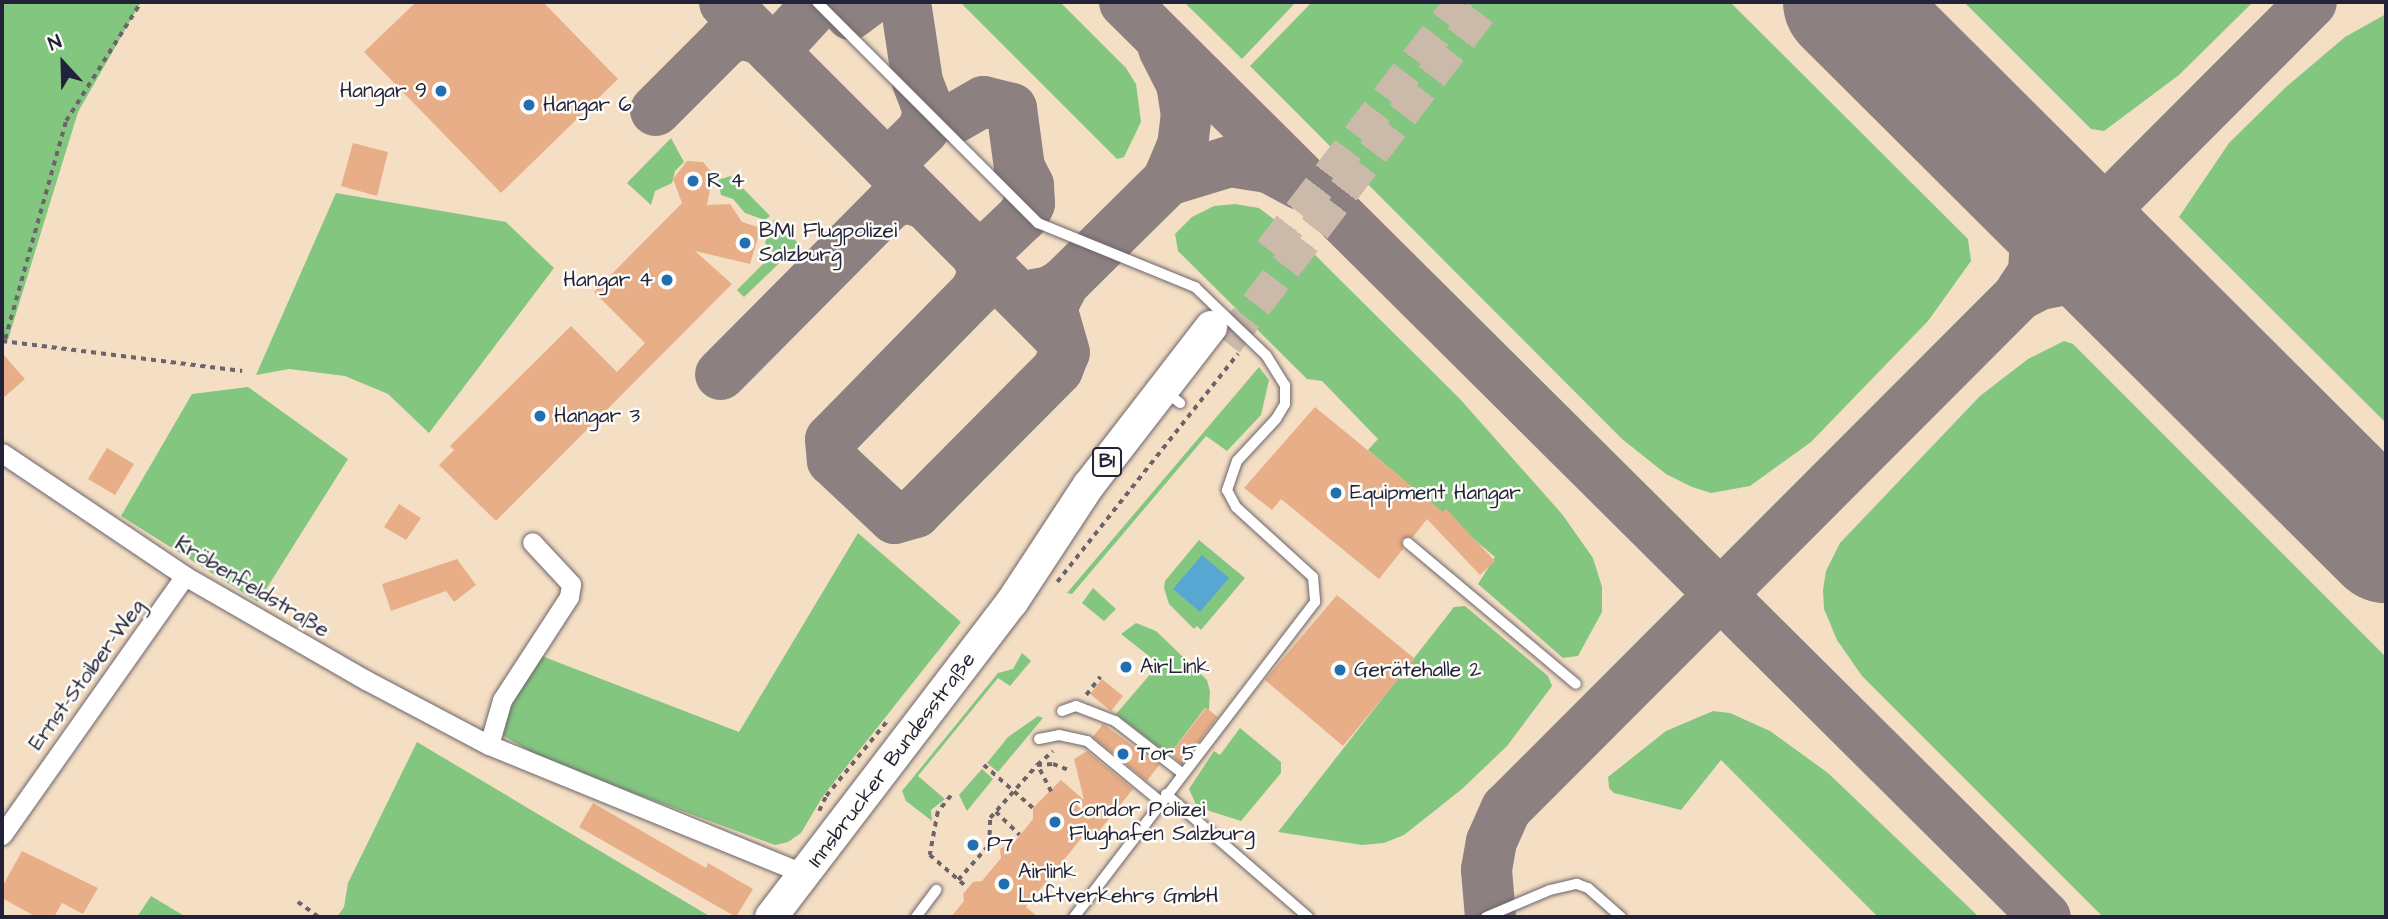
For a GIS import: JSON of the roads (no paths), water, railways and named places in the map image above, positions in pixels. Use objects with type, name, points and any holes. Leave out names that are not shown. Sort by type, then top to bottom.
[{"type":"main road","name":"Innsbrucker Bundesstraße","points":[[788,901],[1012,602],[1089,485],[1225,341]]},
{"type":"street","name":"Kröbenfeldstraße","points":[[2,453],[185,576],[366,680],[788,901]]},
{"type":"street","points":[[489,745],[502,700],[569,597],[571,584],[532,542]]},
{"type":"street","name":"Ernst-Stoiber-Weg","points":[[2,835],[185,576]]},
{"type":"lane","points":[[817,2],[1038,223],[1195,287],[1266,355],[1285,385],[1285,404],[1276,419],[1237,461],[1227,490],[1236,507],[1313,578],[1315,602],[1074,917]]},
{"type":"lane","points":[[1408,543],[1576,684]]},
{"type":"lane","points":[[1062,710],[1076,706],[1115,721],[1182,773]]},
{"type":"lane","points":[[1039,739],[1059,735],[1087,741],[1163,798],[1308,917]]},
{"type":"lane","points":[[1486,917],[1550,890],[1577,884],[1588,888],[1621,917]]},
{"type":"lane","points":[[916,917],[936,890]]},
{"type":"water","points":[[1202,555],[1229,578],[1200,612],[1173,589]]},
{"type":"tunnel","points":[[1270,251],[1461,2]]},
{"type":"tunnel","points":[[1227,343],[1489,2]]},
{"type":"place","name":"Hangar 9","points":[[441,91]]},
{"type":"place","name":"Hangar 6","points":[[529,105]]},
{"type":"place","name":"R 4","points":[[693,181]]},
{"type":"place","name":"BMI Flugpolizei Salzburg","points":[[745,243]]},
{"type":"place","name":"Hangar 4","points":[[667,280]]},
{"type":"place","name":"Hangar 3","points":[[540,416]]},
{"type":"place","name":"Equipment Hangar","points":[[1336,493]]},
{"type":"place","name":"AirLink","points":[[1126,667]]},
{"type":"place","name":"Gerätehalle 2","points":[[1340,670]]},
{"type":"place","name":"Tor 5","points":[[1123,754]]},
{"type":"place","name":"Condor Polizei Flughafen Salzburg","points":[[1055,822]]},
{"type":"place","name":"P7","points":[[973,845]]},
{"type":"place","name":"Airlink Luftverkehrs GmbH","points":[[1004,884]]}]
